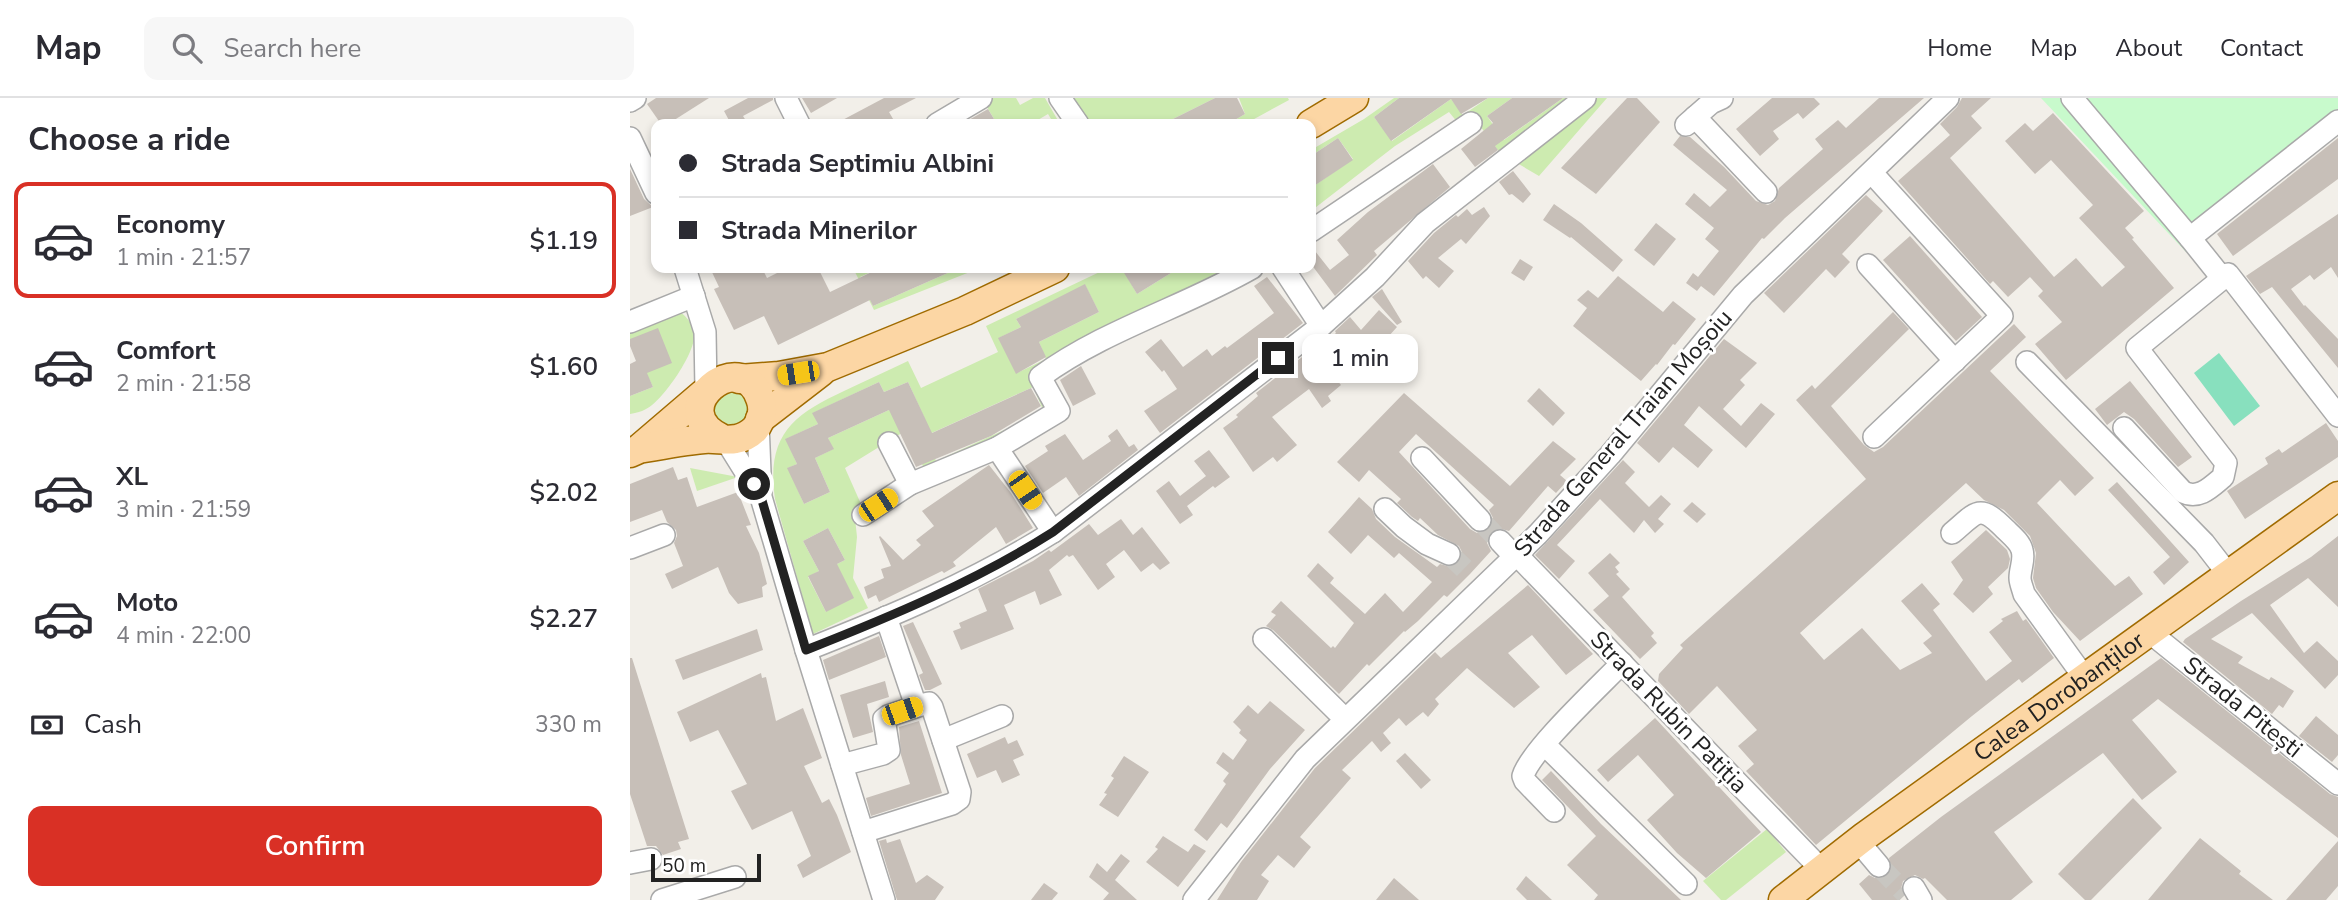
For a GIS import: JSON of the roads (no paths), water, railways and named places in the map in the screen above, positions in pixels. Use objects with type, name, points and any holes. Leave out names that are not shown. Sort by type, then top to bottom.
[{"type":"main road","points":[[1316,121],[1354,98]]},
{"type":"main road","points":[[635,451],[673,423],[719,380],[779,376],[828,367],[965,310],[1044,273]]},
{"type":"main road","points":[[635,451],[743,437],[753,430],[759,421],[828,367]]},
{"type":"main road","points":[[737,378],[753,386],[759,394],[762,410],[759,421]]},
{"type":"main road","points":[[705,392],[700,405],[701,418],[707,428],[723,438]]},
{"type":"main road","name":"Calea Dorobanților","points":[[1783,900],[1861,839],[2338,496]]},
{"type":"street","points":[[630,101],[635,98]]},
{"type":"street","points":[[786,98],[796,119]]},
{"type":"street","points":[[943,113],[981,98]]},
{"type":"street","points":[[1060,98],[1074,119]]},
{"type":"street","points":[[806,650],[886,617],[1013,557],[1053,532],[1321,326],[1375,277],[1425,223],[1585,98]]},
{"type":"street","points":[[1722,98],[1711,103],[1690,122],[1766,192]]},
{"type":"street","name":"Strada General Traian Moșoiu","points":[[1194,900],[1296,769],[1477,581],[1516,556],[1609,455],[1743,295],[1948,98]]},
{"type":"street","points":[[2073,98],[2222,278]]},
{"type":"street","points":[[2190,238],[2338,121]]},
{"type":"street","points":[[1316,228],[1471,122]]},
{"type":"street","points":[[630,138],[651,182]]},
{"type":"street","points":[[1872,173],[2002,316],[1874,437]]},
{"type":"street","points":[[1868,265],[1955,361]]},
{"type":"street","points":[[687,273],[705,332],[705,392]]},
{"type":"street","points":[[863,515],[910,484],[997,448],[1059,411],[1040,377],[1063,360],[1243,273]]},
{"type":"street","points":[[1286,273],[1321,326]]},
{"type":"street","points":[[2124,428],[2183,492],[2190,495],[2199,494],[2223,477],[2226,463],[2137,348],[2228,274],[2338,416]]},
{"type":"street","points":[[630,322],[694,296]]},
{"type":"street","points":[[705,332],[737,378]]},
{"type":"street","points":[[2027,362],[2204,542],[2228,574]]},
{"type":"street","points":[[759,421],[761,497],[884,900]]},
{"type":"street","points":[[723,438],[761,497]]},
{"type":"street","points":[[888,443],[910,484]]},
{"type":"street","points":[[997,448],[1053,532]]},
{"type":"street","points":[[1422,458],[1480,520]]},
{"type":"street","points":[[1385,509],[1427,544],[1449,554]]},
{"type":"street","points":[[1952,533],[1975,514],[1984,512],[1992,516],[2016,540],[2022,548],[2020,578],[2024,594],[2084,677]]},
{"type":"street","points":[[630,548],[664,535]]},
{"type":"street","name":"Strada Rubin Patiția","points":[[1500,541],[1821,869]]},
{"type":"street","points":[[886,617],[916,706]]},
{"type":"street","name":"Strada Pitești","points":[[2148,631],[2338,784]]},
{"type":"street","points":[[1264,639],[1345,719]]},
{"type":"street","points":[[1554,811],[1522,776],[1525,769],[1622,663]]},
{"type":"street","points":[[842,765],[889,750],[884,719],[916,706],[929,704],[960,792],[959,799],[952,804],[863,832]]},
{"type":"street","points":[[943,740],[1002,716]]},
{"type":"street","points":[[1545,745],[1686,884]]},
{"type":"street","points":[[1861,839],[1883,863]]},
{"type":"street","points":[[662,900],[735,877]]},
{"type":"tunnel","points":[[1480,520],[1500,541]]},
{"type":"tunnel","points":[[1449,554],[1470,574]]},
{"type":"tunnel","points":[[1879,866],[1906,894]]}]
